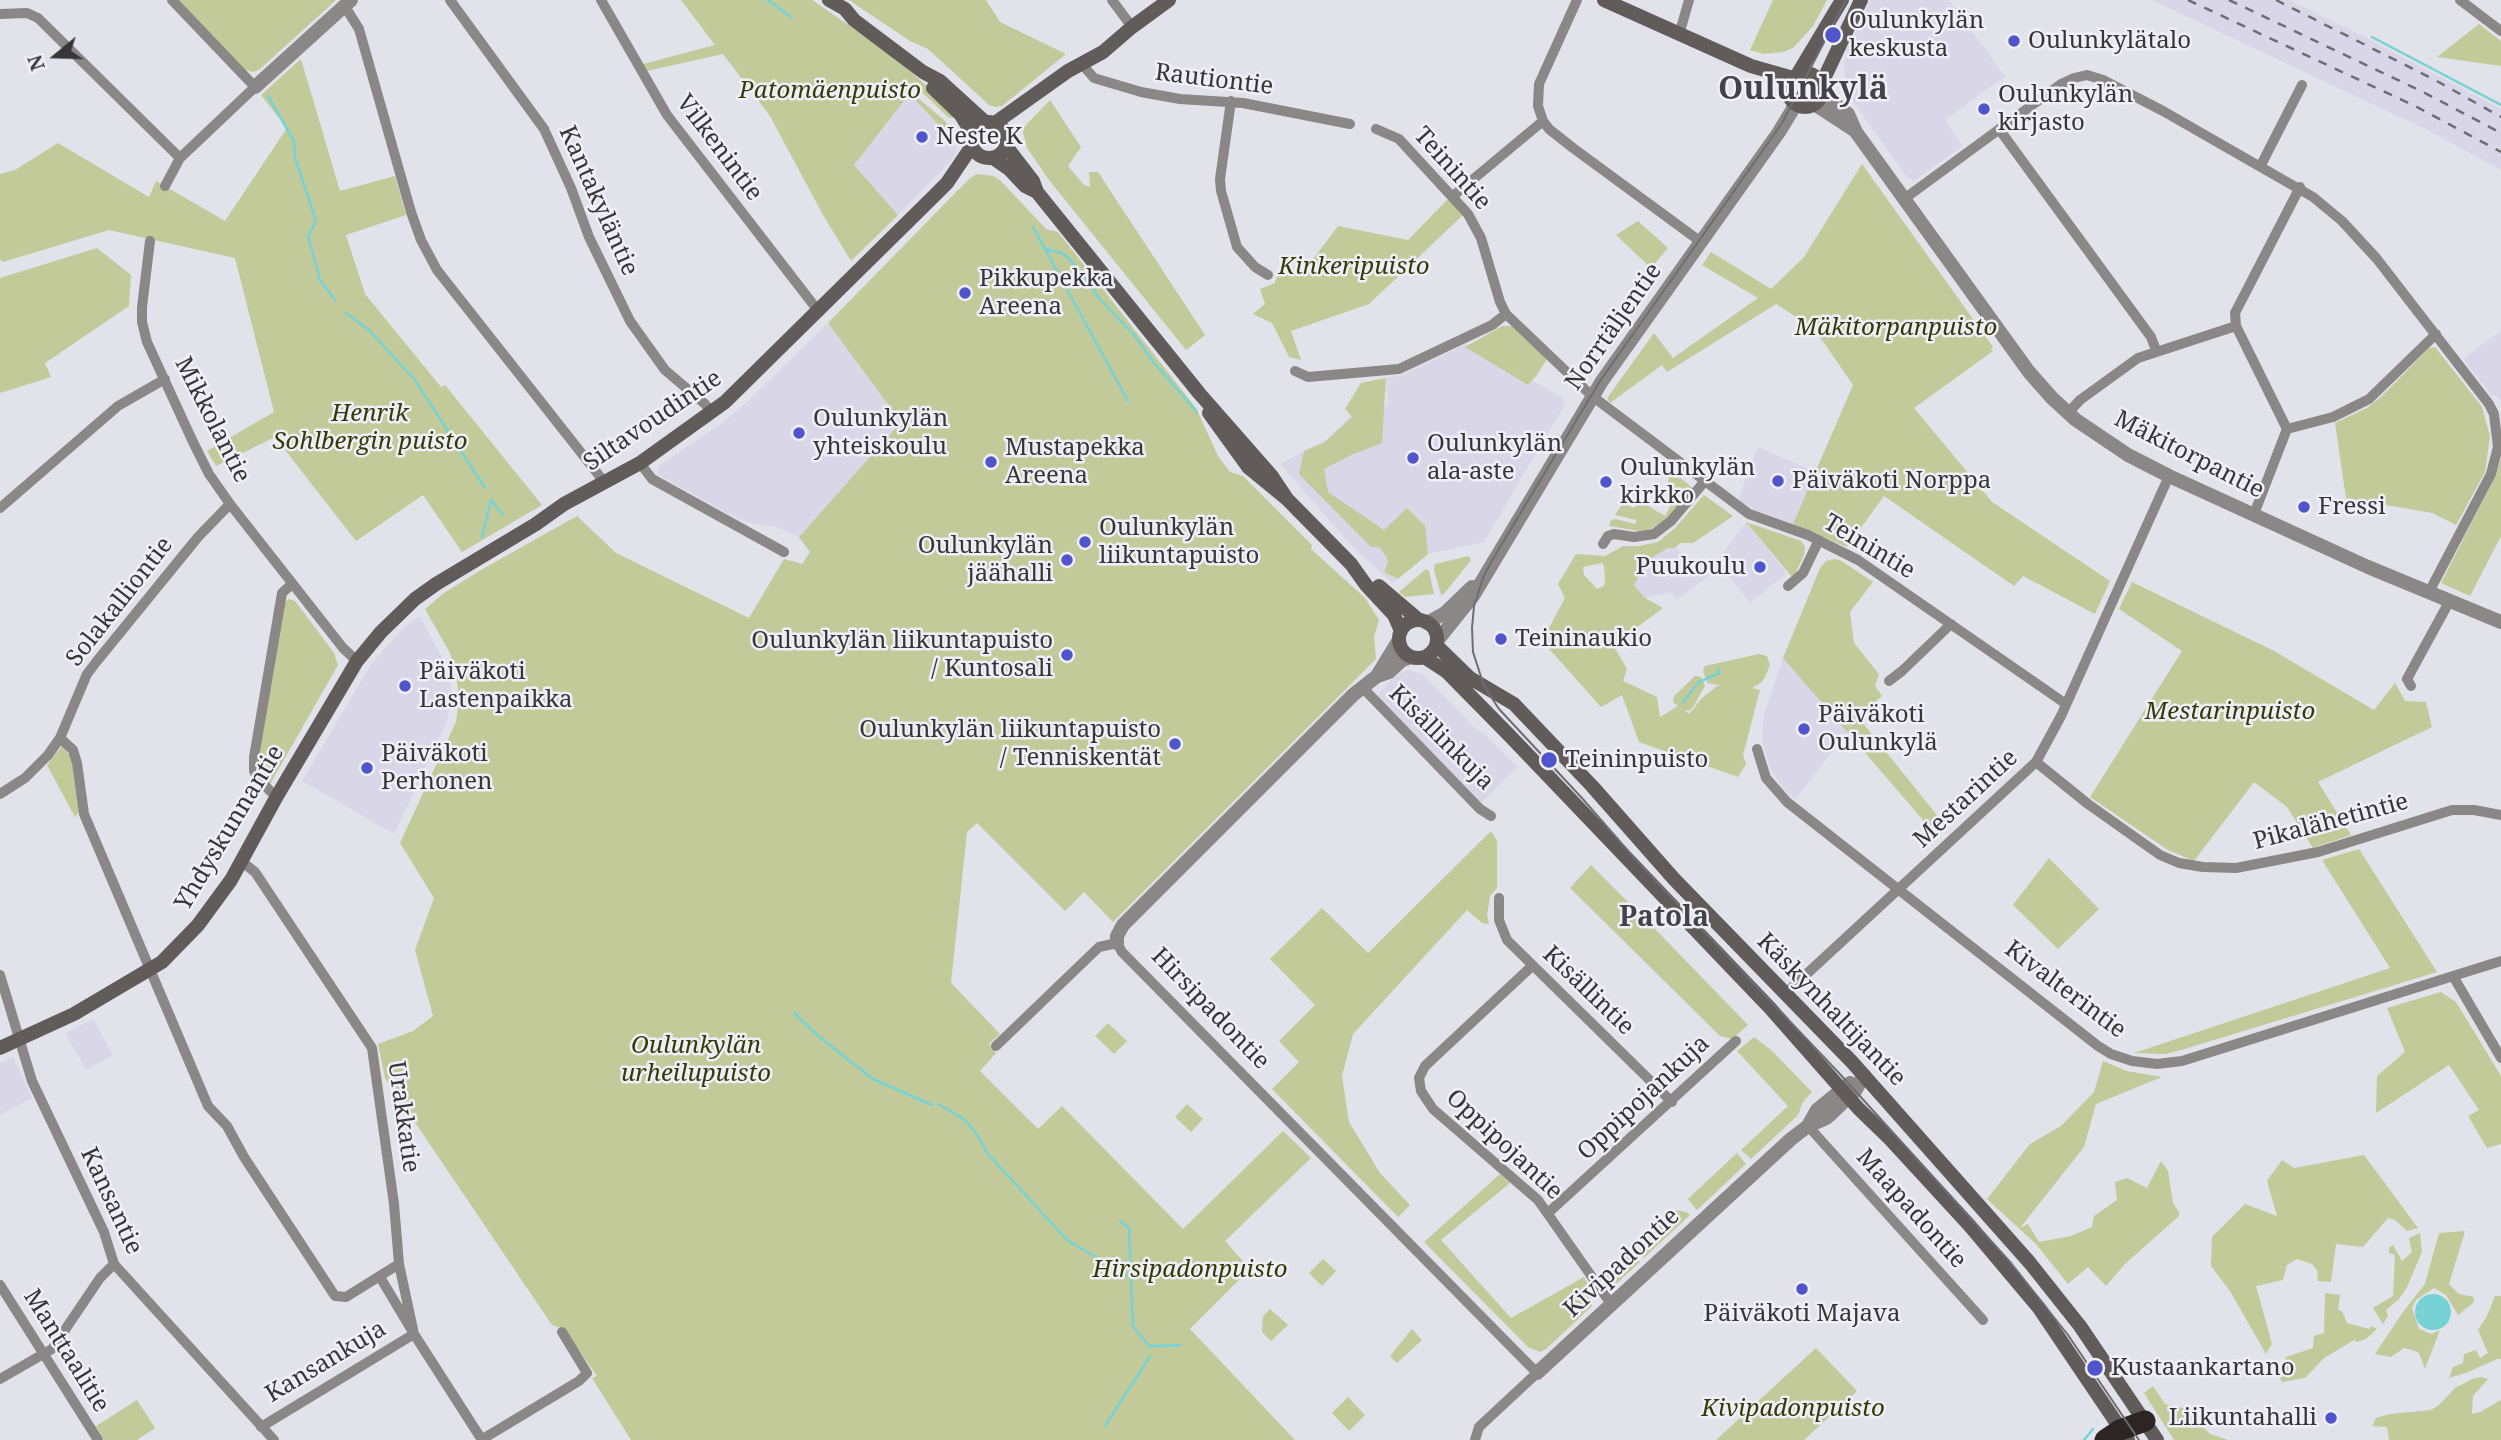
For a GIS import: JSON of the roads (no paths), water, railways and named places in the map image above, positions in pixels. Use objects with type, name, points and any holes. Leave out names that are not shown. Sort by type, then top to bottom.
[{"type":"highway","points":[[2121,1437],[2145,1420]]},
{"type":"main road","points":[[824,0],[828,8],[840,16],[854,20]]},
{"type":"main road","points":[[829,0],[845,9],[854,20],[923,72],[940,81],[990,123],[1002,128],[1006,140],[1033,181],[1037,192],[1199,393],[1271,475],[1287,499],[1351,564],[1435,631],[1437,643],[1432,652],[1417,657],[1402,650],[1394,615],[1351,564]]},
{"type":"main road","points":[[980,148],[976,127],[990,123],[1029,101],[1081,63],[1103,52],[1169,0]]},
{"type":"main road","points":[[1604,0],[1625,4],[1679,35],[1751,65],[1795,77],[1811,75],[1819,94]]},
{"type":"main road","points":[[1792,99],[1789,85],[1842,0]]},
{"type":"main road","points":[[1751,65],[1792,99],[1807,107],[1819,94],[1861,0]]},
{"type":"main road","points":[[923,72],[933,88],[963,117],[980,148],[1037,192]]},
{"type":"main road","points":[[980,148],[1002,153],[1006,140],[1029,101]]},
{"type":"main road","name":"Siltavoudintie","points":[[357,661],[397,616],[436,584],[536,524],[564,504],[640,463],[712,413],[819,312],[947,183],[965,172],[980,148]]},
{"type":"main road","points":[[1400,636],[1409,622],[1423,621]]},
{"type":"main road","name":"Käskynhaltijantie","points":[[1437,643],[1461,671],[1503,696],[1521,712],[1592,786],[1666,870],[1864,1075],[2030,1264],[2080,1326],[2157,1440]]},
{"type":"main road","name":"Käskynhaltijantie","points":[[1417,657],[1447,672],[1510,736],[1770,1008],[1845,1093],[1970,1226],[2024,1288],[2121,1437]]},
{"type":"main road","name":"Yhdyskunnantie","points":[[0,1048],[74,1014],[150,971],[181,944],[223,891],[357,661]]},
{"type":"street","points":[[172,0],[256,87]]},
{"type":"street","name":"Kantakyläntie","points":[[450,0],[544,129],[572,188],[589,237],[631,321],[665,370],[712,413]]},
{"type":"street","name":"Vilkenintie","points":[[601,0],[642,76],[667,115],[819,312]]},
{"type":"street","points":[[1112,0],[1132,27]]},
{"type":"street","points":[[1577,0],[1539,84],[1538,106],[1543,121],[1573,148],[1701,242]]},
{"type":"street","points":[[1679,35],[1689,0]]},
{"type":"street","points":[[2460,0],[2501,30]]},
{"type":"street","points":[[165,186],[180,158],[347,3],[359,29],[411,212],[436,270],[605,484]]},
{"type":"street","points":[[0,14],[27,13],[38,18],[180,158]]},
{"type":"street","name":"Rautiontie","points":[[1081,63],[1090,76],[1118,87],[1163,97],[1231,101],[1350,124]]},
{"type":"street","points":[[1904,199],[2065,81],[2078,76],[2095,76],[2300,187],[2358,237],[2489,404],[2496,424],[2496,460],[2485,488],[2429,593]]},
{"type":"street","points":[[2261,165],[2302,85]]},
{"type":"street","name":"Mäkitorpantie","points":[[1819,94],[1856,132],[2029,372],[2068,414],[2128,455],[2169,476],[2449,602],[2501,622]]},
{"type":"street","name":"Norrtäljentie","points":[[1437,643],[1473,596],[1592,396],[1779,132],[1792,99]]},
{"type":"street","points":[[1231,101],[1220,180],[1221,191],[1237,247],[1255,267],[1268,275]]},
{"type":"street","points":[[1453,196],[1543,121]]},
{"type":"street","points":[[2000,129],[2151,337],[2156,350]]},
{"type":"street","name":"Teinintie","points":[[1376,130],[1399,139],[1453,196],[1475,224],[1506,314],[1592,396],[1749,514],[1819,540],[1858,560],[2066,704]]},
{"type":"street","points":[[2254,514],[2287,429],[2236,326],[2235,313],[2300,187]]},
{"type":"street","name":"Mikkolantie","points":[[150,241],[141,314],[147,342],[209,474],[292,584],[343,648],[357,661]]},
{"type":"street","points":[[1295,371],[1308,377],[1399,369],[1492,325],[1506,314]]},
{"type":"street","points":[[2068,414],[2080,400],[2126,365],[2156,350],[2236,326]]},
{"type":"street","points":[[2287,429],[2336,416],[2368,399],[2435,334]]},
{"type":"street","points":[[0,508],[118,405],[165,379]]},
{"type":"street","points":[[640,463],[652,479],[784,552]]},
{"type":"street","name":"Mestarintie","points":[[1785,994],[2036,762],[2066,704],[2169,476]]},
{"type":"street","points":[[1603,544],[1608,536],[1614,534],[1634,537],[1654,534],[1671,521],[1706,481]]},
{"type":"street","name":"Solakalliontie","points":[[0,794],[31,773],[60,738],[92,668],[198,537],[230,504]]},
{"type":"street","points":[[1788,586],[1803,573],[1819,540]]},
{"type":"street","name":"Norrtäljentie","points":[[1423,621],[1445,613],[1469,588],[1479,583]]},
{"type":"street","points":[[277,796],[264,786],[254,772],[254,757],[282,593],[292,584]]},
{"type":"street","points":[[2411,686],[2407,679],[2449,602]]},
{"type":"street","points":[[1889,681],[1951,624]]},
{"type":"street","name":"Hirsipadontie","points":[[1400,636],[1377,676],[1353,695],[1123,925],[1117,936],[1117,943],[1122,952],[1537,1373]]},
{"type":"street","name":"Hirsipadontie","points":[[1377,676],[1389,672],[1402,660],[1417,657]]},
{"type":"street","name":"Kisällinkuja","points":[[1363,688],[1480,809],[1491,816]]},
{"type":"street","points":[[60,738],[73,750],[78,763],[83,814],[208,1106],[227,1126],[331,1292],[338,1298],[346,1297],[399,1264]]},
{"type":"street","name":"Kivalterintie","points":[[1757,749],[1766,778],[1777,793],[2098,1046],[2111,1054],[2144,1064],[2182,1061],[2501,961]]},
{"type":"street","name":"Pikalähetintie","points":[[2036,762],[2088,804],[2160,855],[2179,863],[2203,867],[2236,868],[2318,852],[2452,810],[2474,810],[2501,815]]},
{"type":"street","name":"Urakkatie","points":[[241,862],[255,872],[372,1048],[394,1204],[399,1264],[414,1334]]},
{"type":"street","name":"Kisällintie","points":[[1499,898],[1499,920],[1504,935],[1532,966],[1672,1102]]},
{"type":"street","points":[[996,1046],[1099,947],[1117,943]]},
{"type":"street","name":"Oppipojantie","points":[[1532,966],[1432,1058],[1421,1071],[1419,1085],[1422,1096],[1433,1109],[1531,1194],[1548,1213],[1611,1304]]},
{"type":"street","name":"Kansantie","points":[[0,975],[18,1039],[37,1092],[104,1232],[114,1264],[274,1440]]},
{"type":"street","points":[[2453,976],[2456,986],[2501,1058]]},
{"type":"street","name":"Oppipojankuja","points":[[1548,1213],[1736,1041]]},
{"type":"street","name":"Kivipadontie","points":[[1475,1440],[1479,1427],[1808,1126],[1817,1110],[1845,1093],[1864,1075]]},
{"type":"street","name":"Maapadontie","points":[[1808,1126],[1983,1320]]},
{"type":"street","points":[[0,1379],[54,1347],[100,1278],[114,1264]]},
{"type":"street","name":"Urakkatie","points":[[380,1277],[482,1440]]},
{"type":"street","name":"Manttaalitie","points":[[0,1285],[98,1440]]},
{"type":"street","points":[[482,1440],[579,1381],[587,1373],[562,1332]]},
{"type":"street","name":"Kansankuja","points":[[261,1427],[414,1334]]},
{"type":"water","points":[[2433,1294],[2446,1299],[2451,1312],[2446,1325],[2433,1330],[2420,1325],[2415,1312],[2420,1299]]},
{"type":"waterway","points":[[768,0],[791,17]]},
{"type":"waterway","points":[[2372,37],[2501,105]]},
{"type":"waterway","points":[[268,96],[294,141],[295,158],[315,218],[315,224],[308,236],[320,280],[335,300]]},
{"type":"waterway","points":[[1033,227],[1128,401]]},
{"type":"waterway","points":[[1043,248],[1064,254],[1072,262],[1099,298],[1134,335],[1155,364],[1197,412]]},
{"type":"waterway","points":[[346,313],[369,330],[414,379],[485,488]]},
{"type":"waterway","points":[[482,537],[491,500]]},
{"type":"waterway","points":[[492,501],[503,515]]},
{"type":"waterway","points":[[1683,702],[1699,682],[1719,673],[1718,668]]},
{"type":"waterway","points":[[794,1013],[817,1035],[873,1079],[932,1105]]},
{"type":"waterway","points":[[938,1104],[965,1120],[988,1154],[1067,1240],[1130,1277]]},
{"type":"waterway","points":[[1120,1221],[1129,1228],[1133,1326],[1149,1346]]},
{"type":"waterway","points":[[1149,1346],[1180,1345]]},
{"type":"waterway","points":[[1105,1426],[1150,1356]]},
{"type":"waterway","points":[[2084,1440],[2093,1429]]},
{"type":"tram line","points":[[1846,0],[1782,123],[1600,381],[1497,552],[1484,575],[1474,606],[1473,652],[1484,686],[1499,709],[1636,860],[1839,1073],[2011,1263],[2068,1335],[2139,1440]]},
{"type":"railway","points":[[2188,0],[2415,106],[2501,152]]},
{"type":"railway","points":[[2229,0],[2423,92],[2501,133]]},
{"type":"railway","points":[[2276,0],[2435,80],[2501,117]]},
{"type":"place","name":"Oulunkylän keskusta","points":[[1833,35]]},
{"type":"place","name":"Oulunkylätalo","points":[[2014,41]]},
{"type":"place","name":"Oulunkylän kirjasto","points":[[1984,109]]},
{"type":"place","name":"Neste K","points":[[922,137]]},
{"type":"place","name":"Pikkupekka Areena","points":[[965,293]]},
{"type":"place","name":"Oulunkylän yhteiskoulu","points":[[799,433]]},
{"type":"place","name":"Oulunkylän ala-aste","points":[[1413,458]]},
{"type":"place","name":"Mustapekka Areena","points":[[991,462]]},
{"type":"place","name":"Päiväkoti Norppa","points":[[1778,481]]},
{"type":"place","name":"Oulunkylän kirkko","points":[[1606,482]]},
{"type":"place","name":"Fressi","points":[[2304,507]]},
{"type":"place","name":"Oulunkylän liikuntapuisto","points":[[1085,542]]},
{"type":"place","name":"Oulunkylän jäähalli","points":[[1067,560]]},
{"type":"place","name":"Puukoulu","points":[[1760,567]]},
{"type":"place","name":"Teininaukio","points":[[1501,639]]},
{"type":"place","name":"Oulunkylän liikuntapuisto / Kuntosali","points":[[1067,655]]},
{"type":"place","name":"Päiväkoti Lastenpaikka","points":[[405,686]]},
{"type":"place","name":"Päiväkoti Oulunkylä","points":[[1804,729]]},
{"type":"place","name":"Oulunkylän liikuntapuisto / Tenniskentät","points":[[1175,744]]},
{"type":"place","name":"Teininpuisto","points":[[1549,760]]},
{"type":"place","name":"Päiväkoti Perhonen","points":[[367,768]]},
{"type":"place","name":"Päiväkoti Majava","points":[[1802,1289]]},
{"type":"place","name":"Kustaankartano","points":[[2095,1368]]},
{"type":"place","name":"Liikuntahalli","points":[[2331,1418]]},
{"type":"district","name":"Oulunkylä","points":[[1803,90]]},
{"type":"district","name":"Patola","points":[[1664,918]]},
{"type":"park label","name":"Patomäenpuisto","points":[[830,91]]},
{"type":"park label","name":"Kinkeripuisto","points":[[1354,267]]},
{"type":"park label","name":"Mäkitorpanpuisto","points":[[1896,328]]},
{"type":"park label","name":"Henrik Sohlbergin puisto","points":[[370,428]]},
{"type":"park label","name":"Mestarinpuisto","points":[[2230,712]]},
{"type":"park label","name":"Oulunkylän urheilupuisto","points":[[696,1060]]},
{"type":"park label","name":"Hirsipadonpuisto","points":[[1190,1270]]},
{"type":"park label","name":"Kivipadonpuisto","points":[[1793,1409]]}]
